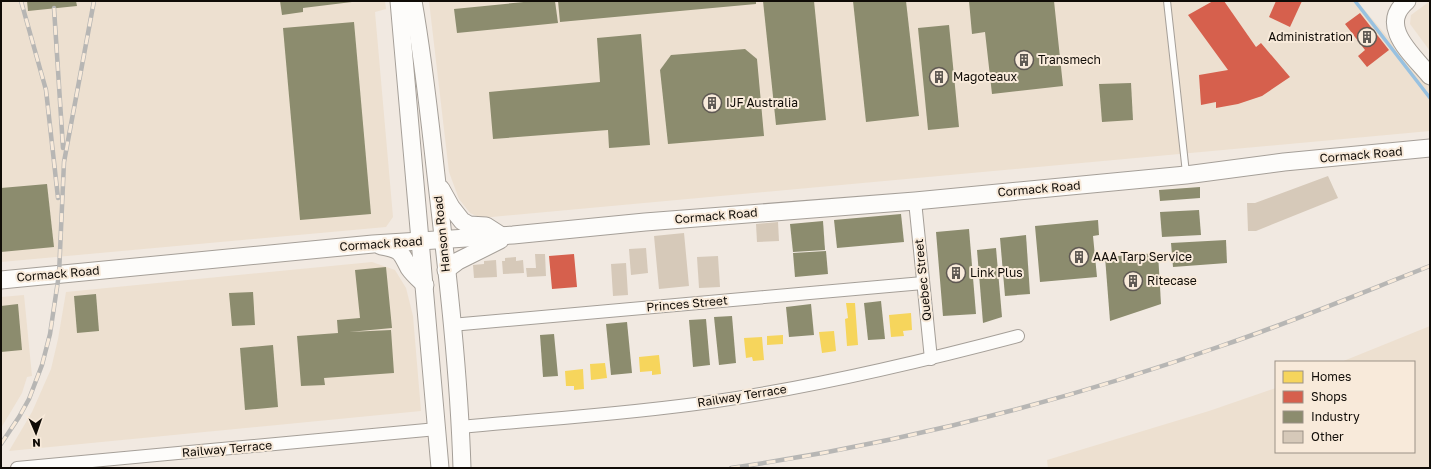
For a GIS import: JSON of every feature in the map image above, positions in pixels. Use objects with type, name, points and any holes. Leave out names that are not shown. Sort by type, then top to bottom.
[{"type":"street","name":"Hanson Road","points":[[399,1],[440,468]]},
{"type":"street","name":"Hanson Road","points":[[413,1],[421,45],[437,182],[461,427],[462,468]]},
{"type":"street","points":[[1407,1],[1397,10],[1394,20],[1395,28],[1404,44],[1430,76]]},
{"type":"street","name":"Cormack Road","points":[[1,280],[373,244],[507,236],[645,222],[915,201],[1186,175],[1284,162],[1430,148]]},
{"type":"street","points":[[437,182],[451,207],[462,222],[469,225],[486,226],[507,236]]},
{"type":"street","name":"Quebec Street","points":[[915,201],[931,359]]},
{"type":"street","points":[[373,244],[412,229],[416,217],[417,203]]},
{"type":"street","points":[[446,270],[458,260],[507,236]]},
{"type":"street","points":[[373,244],[400,252],[406,258],[410,270],[425,285]]},
{"type":"street","name":"Princes Street","points":[[451,325],[923,283]]},
{"type":"street","name":"Railway Terrace","points":[[461,427],[710,402],[856,376],[931,359],[1018,336]]},
{"type":"street","name":"Railway Terrace","points":[[17,468],[437,429]]},
{"type":"lane","points":[[1167,1],[1186,175]]},
{"type":"shaded area","points":[[1,1],[385,1],[386,9],[375,12],[393,217],[386,227],[1,262]]},
{"type":"shaded area","points":[[429,1],[1357,1],[1430,87],[1430,131],[481,218],[470,213],[459,199],[449,172]]},
{"type":"shaded area","points":[[1430,1],[1430,51],[1410,24],[1411,15]]},
{"type":"shaded area","points":[[372,262],[395,270],[406,288],[413,316],[421,411],[9,451],[32,412],[51,369],[66,292]]},
{"type":"shaded area","points":[[24,295],[32,376],[27,377],[22,393],[1,428],[1,297]]},
{"type":"shaded area","points":[[1430,326],[1430,468],[1048,468],[1047,460],[1209,411],[1275,388],[1275,453],[1415,453],[1415,361],[1343,361]]},
{"type":"building: Homes","points":[[846,303],[855,303],[858,345],[847,346],[845,319],[848,318]]},
{"type":"building: Homes","points":[[911,313],[912,330],[903,331],[904,336],[891,337],[889,315]]},
{"type":"building: Homes","points":[[834,331],[836,351],[822,353],[819,332]]},
{"type":"building: Homes","points":[[783,335],[783,344],[767,345],[767,336]]},
{"type":"building: Homes","points":[[762,337],[764,360],[753,361],[752,357],[746,358],[744,338]]},
{"type":"building: Homes","points":[[659,355],[661,374],[652,375],[652,371],[640,372],[639,357]]},
{"type":"building: Homes","points":[[605,363],[607,378],[591,380],[590,364]]},
{"type":"building: Homes","points":[[583,369],[584,389],[574,390],[574,386],[566,386],[565,371]]},
{"type":"building: Shops","points":[[1213,1],[1224,1],[1256,47],[1261,43],[1290,77],[1262,96],[1238,104],[1216,108],[1216,102],[1201,105],[1199,75],[1228,70],[1188,15]]},
{"type":"building: Shops","points":[[1276,1],[1302,1],[1290,27],[1269,17]]},
{"type":"building: Shops","name":"Administration","points":[[1360,13],[1389,50],[1367,67],[1358,56],[1365,50],[1345,24]]},
{"type":"building: Shops","points":[[574,254],[577,287],[552,289],[549,256]]},
{"type":"building: Industry","points":[[27,1],[76,1],[77,6],[28,11]]},
{"type":"building: Industry","points":[[280,1],[352,2],[303,8],[303,12],[282,15]]},
{"type":"building: Industry","points":[[534,1],[555,1],[558,23],[457,33],[454,9]]},
{"type":"building: Industry","points":[[558,1],[756,1],[756,4],[560,22]]},
{"type":"building: Industry","points":[[763,1],[814,1],[826,120],[776,125]]},
{"type":"building: Industry","points":[[853,1],[906,1],[919,116],[866,122]]},
{"type":"building: Industry","name":"Transmech","points":[[969,1],[1054,1],[1063,86],[992,94],[985,32],[972,34]]},
{"type":"building: Industry","points":[[354,22],[371,214],[300,220],[283,28]]},
{"type":"building: Industry","name":"Magoteaux","points":[[949,25],[959,127],[928,130],[918,28]]},
{"type":"building: Industry","points":[[641,34],[650,145],[609,148],[608,130],[493,139],[489,92],[600,82],[597,38]]},
{"type":"building: Industry","name":"IJF Australia","points":[[745,49],[757,59],[764,136],[668,144],[660,70],[671,55]]},
{"type":"building: Industry","points":[[1131,83],[1133,120],[1102,122],[1099,84]]},
{"type":"building: Industry","points":[[47,184],[54,247],[1,252],[1,188]]},
{"type":"building: Industry","points":[[1200,187],[1200,198],[1160,201],[1159,190]]},
{"type":"building: Industry","points":[[1199,210],[1201,235],[1162,237],[1160,212]]},
{"type":"building: Industry","points":[[901,214],[904,242],[837,248],[834,220]]},
{"type":"building: Industry","points":[[1098,220],[1099,235],[1093,236],[1097,277],[1040,282],[1035,226]]},
{"type":"building: Industry","points":[[823,221],[825,250],[793,252],[790,224]]},
{"type":"building: Industry","name":"Link Plus","points":[[969,229],[976,314],[943,316],[936,232]]},
{"type":"building: Industry","points":[[1026,235],[1030,294],[1005,296],[1000,238]]},
{"type":"building: Industry","points":[[1226,240],[1227,263],[1173,267],[1171,243]]},
{"type":"building: Industry","points":[[996,248],[1002,317],[983,323],[977,250]]},
{"type":"building: Industry","points":[[826,251],[828,274],[795,277],[793,253]]},
{"type":"building: Industry","name":"Ritecase","points":[[1158,253],[1161,304],[1110,321],[1105,257]]},
{"type":"building: Industry","points":[[386,267],[392,328],[349,332],[391,330],[394,373],[324,378],[325,385],[301,386],[297,336],[338,333],[337,320],[360,318],[355,270]]},
{"type":"building: Industry","points":[[253,292],[255,325],[232,326],[229,293]]},
{"type":"building: Industry","points":[[96,294],[99,331],[77,333],[74,296]]},
{"type":"building: Industry","points":[[881,301],[885,339],[868,340],[864,303]]},
{"type":"building: Industry","points":[[18,304],[22,350],[1,352],[1,306]]},
{"type":"building: Industry","points":[[811,304],[814,335],[789,337],[786,307]]},
{"type":"building: Industry","points":[[732,316],[736,363],[719,365],[714,317]]},
{"type":"building: Industry","points":[[706,319],[710,365],[693,367],[689,320]]},
{"type":"building: Industry","points":[[627,322],[632,373],[611,375],[606,324]]},
{"type":"building: Industry","points":[[554,334],[558,376],[543,377],[540,335]]},
{"type":"building: Industry","points":[[273,345],[278,407],[245,410],[240,348]]},
{"type":"building: Other","points":[[1328,176],[1338,198],[1256,231],[1248,231],[1247,203],[1255,203]]},
{"type":"building: Other","points":[[778,222],[779,241],[757,242],[756,224]]},
{"type":"building: Other","points":[[684,233],[689,286],[659,289],[654,236]]},
{"type":"building: Other","points":[[646,248],[648,273],[631,275],[629,249]]},
{"type":"building: Other","points":[[535,254],[545,254],[546,276],[527,277],[526,268],[536,268]]},
{"type":"building: Other","points":[[718,256],[720,287],[699,288],[697,257]]},
{"type":"building: Other","points":[[516,257],[516,261],[523,260],[524,273],[503,274],[502,261],[505,261],[505,258]]},
{"type":"building: Other","points":[[496,260],[497,277],[474,278],[473,265],[484,264],[484,261]]},
{"type":"building: Other","points":[[626,263],[628,295],[613,296],[611,264]]},
{"type":"waterway","points":[[1355,1],[1430,98]]},
{"type":"railway","points":[[21,1],[46,90],[58,198]]},
{"type":"railway","points":[[1,444],[29,399],[42,365],[50,334],[59,274],[64,162],[94,1]]},
{"type":"railway","points":[[54,8],[63,148]]},
{"type":"railway","points":[[731,468],[856,447],[918,434],[1040,403],[1161,366],[1248,337],[1430,266]]},
{"type":"place","name":"Administration","points":[[1367,37]]},
{"type":"place","name":"Transmech","points":[[1024,60]]},
{"type":"place","name":"Magoteaux","points":[[939,77]]},
{"type":"place","name":"IJF Australia","points":[[712,103]]},
{"type":"place","name":"AAA Tarp Service","points":[[1079,257]]},
{"type":"place","name":"Link Plus","points":[[956,273]]},
{"type":"place","name":"Ritecase","points":[[1133,281]]}]
